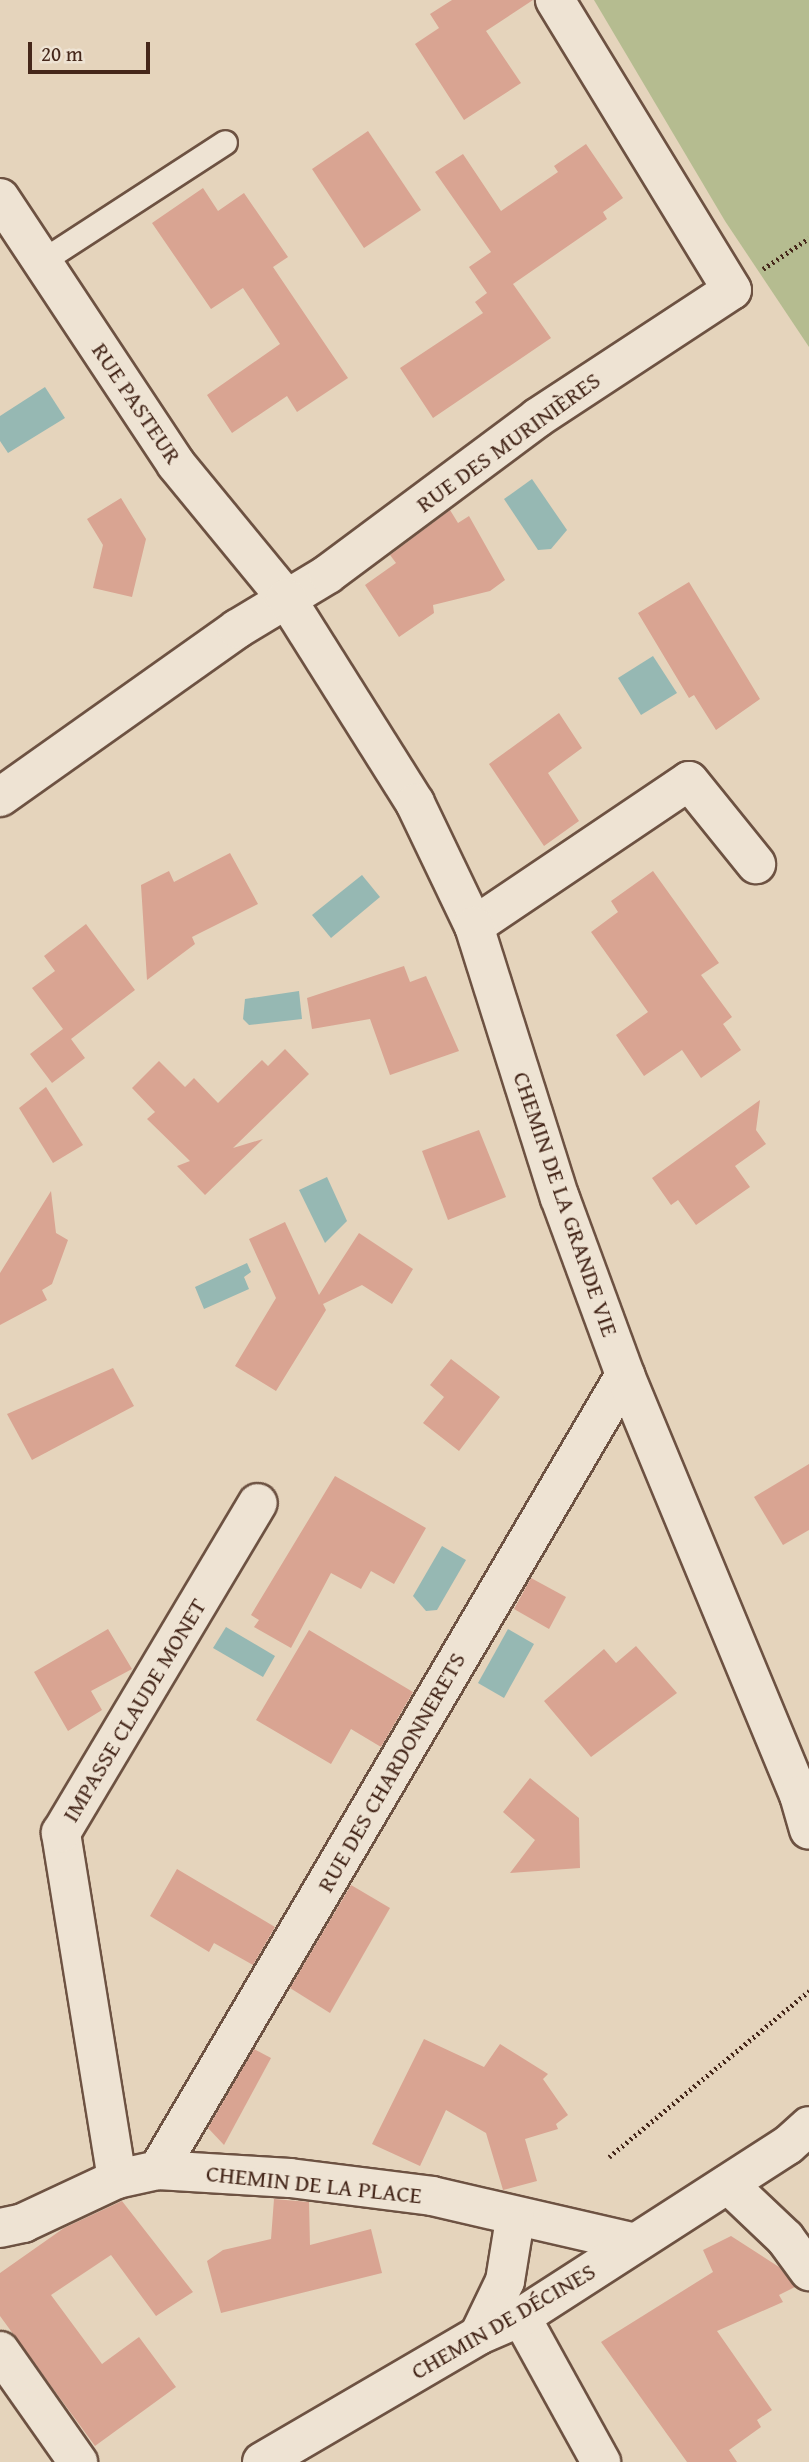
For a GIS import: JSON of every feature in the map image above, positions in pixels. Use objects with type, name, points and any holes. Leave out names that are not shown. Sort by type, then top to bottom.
[{"type":"street","points":[[555,0],[732,290]]},
{"type":"street","name":"RUE PASTEUR","points":[[0,198],[176,464],[286,598]]},
{"type":"street","name":"RUE DES MURINIÈRES","points":[[0,797],[286,598],[328,574],[537,418],[732,290]]},
{"type":"street","name":"CHEMIN DE LA GRANDE VIE","points":[[286,598],[415,803],[474,926],[560,1198],[625,1375],[809,1829]]},
{"type":"street","points":[[474,926],[690,781],[756,864]]},
{"type":"street","name":"RUE DES CHARDONNERETS","points":[[158,2170],[625,1375]]},
{"type":"street","name":"IMPASSE CLAUDE MONET","points":[[117,2179],[61,1833],[258,1503]]},
{"type":"street","name":"CHEMIN DE DÉCINES","points":[[262,2462],[479,2335],[521,2317],[728,2184],[809,2126]]},
{"type":"street","name":"CHEMIN DE LA PLACE","points":[[0,2228],[23,2223],[117,2179],[158,2170],[290,2178],[432,2196],[515,2219],[635,2243]]},
{"type":"street","points":[[728,2184],[785,2238],[809,2271]]},
{"type":"street","points":[[479,2335],[505,2281],[515,2219]]},
{"type":"street","points":[[521,2317],[601,2462]]},
{"type":"street","points":[[0,2351],[78,2462]]},
{"type":"lane","points":[[42,261],[225,142]]},
{"type":"path","points":[[732,290],[809,238]]},
{"type":"path","points":[[609,2157],[809,1992]]},
{"type":"green space","points":[[594,0],[809,0],[809,347],[725,221]]},
{"type":"water","points":[[45,387],[65,418],[8,453],[0,441],[0,416]]},
{"type":"water","points":[[532,479],[567,530],[551,549],[538,550],[504,499]]},
{"type":"water","points":[[653,656],[677,693],[641,715],[618,678]]},
{"type":"water","points":[[362,875],[380,897],[331,938],[312,915]]},
{"type":"water","points":[[299,991],[302,1019],[249,1025],[243,1019],[245,999]]},
{"type":"water","points":[[327,1177],[347,1221],[325,1243],[299,1190]]},
{"type":"water","points":[[247,1263],[251,1272],[244,1277],[249,1289],[204,1309],[195,1287]]},
{"type":"water","points":[[442,1546],[466,1560],[437,1610],[426,1611],[413,1596]]},
{"type":"water","points":[[226,1627],[275,1656],[263,1677],[213,1648]]},
{"type":"water","points":[[508,1629],[534,1644],[504,1698],[478,1683]]},
{"type":"building","points":[[452,0],[533,0],[486,31],[521,83],[464,120],[415,44],[439,28],[430,14]]},
{"type":"building","points":[[368,131],[421,210],[364,248],[312,169]]},
{"type":"building","points":[[586,144],[623,198],[603,212],[607,219],[513,284],[551,338],[433,418],[400,368],[483,313],[475,302],[487,293],[469,267],[491,252],[435,172],[463,154],[501,211],[558,172],[554,166]]},
{"type":"building","points":[[203,188],[218,211],[244,193],[288,257],[273,267],[348,378],[297,412],[287,396],[232,433],[207,395],[280,344],[243,288],[211,309],[152,223]]},
{"type":"building","points":[[121,498],[146,539],[132,597],[93,588],[103,545],[87,519]]},
{"type":"building","points":[[450,510],[458,523],[469,516],[505,580],[490,591],[433,605],[434,613],[399,637],[365,585],[396,563],[390,555]]},
{"type":"building","points":[[689,582],[760,699],[716,730],[694,695],[689,698],[638,613]]},
{"type":"building","points":[[559,713],[582,748],[548,773],[579,821],[544,846],[489,764]]},
{"type":"building","points":[[230,853],[258,904],[192,937],[195,944],[147,980],[141,885],[169,871],[174,882]]},
{"type":"building","points":[[653,871],[719,963],[701,975],[732,1017],[723,1024],[741,1050],[701,1078],[682,1050],[644,1076],[616,1035],[648,1012],[591,932],[618,912],[611,901]]},
{"type":"building","points":[[86,924],[135,990],[71,1039],[85,1058],[52,1083],[30,1054],[63,1029],[32,988],[55,971],[44,956]]},
{"type":"building","points":[[404,966],[410,982],[426,976],[459,1051],[390,1075],[370,1019],[312,1029],[307,998]]},
{"type":"building","points":[[285,1049],[309,1074],[233,1148],[263,1139],[205,1195],[177,1166],[190,1161],[147,1119],[155,1112],[132,1088],[159,1061],[185,1087],[194,1078],[218,1103],[262,1060],[268,1066]]},
{"type":"building","points":[[46,1087],[83,1145],[53,1163],[19,1108]]},
{"type":"building","points":[[760,1100],[756,1130],[766,1144],[735,1166],[750,1187],[696,1225],[678,1200],[671,1205],[652,1178]]},
{"type":"building","points":[[479,1130],[506,1197],[448,1220],[422,1151]]},
{"type":"building","points":[[51,1191],[56,1233],[68,1240],[52,1284],[42,1290],[47,1300],[0,1325],[0,1273]]},
{"type":"building","points":[[285,1222],[319,1295],[359,1233],[413,1269],[392,1304],[362,1285],[323,1304],[326,1310],[276,1391],[235,1366],[276,1298],[249,1239]]},
{"type":"building","points":[[451,1359],[500,1397],[459,1451],[423,1423],[444,1397],[430,1385]]},
{"type":"building","points":[[113,1368],[134,1406],[32,1460],[7,1414]]},
{"type":"building","points":[[809,1464],[809,1530],[783,1545],[754,1497]]},
{"type":"building","points":[[335,1476],[426,1528],[394,1584],[371,1571],[361,1589],[331,1573],[291,1648],[254,1627],[259,1620],[251,1615]]},
{"type":"building","points":[[531,1578],[566,1597],[549,1629],[514,1609]]},
{"type":"building","points":[[108,1629],[132,1669],[91,1691],[102,1710],[68,1731],[34,1672]]},
{"type":"building","points":[[309,1630],[413,1692],[381,1747],[351,1729],[331,1764],[256,1720]]},
{"type":"building","points":[[636,1646],[677,1693],[591,1757],[544,1701],[604,1649],[616,1663]]},
{"type":"building","points":[[530,1778],[579,1818],[580,1868],[510,1873],[535,1840],[503,1812]]},
{"type":"building","points":[[177,1869],[275,1927],[253,1965],[214,1943],[209,1952],[150,1916]]},
{"type":"building","points":[[351,1885],[390,1908],[330,2013],[290,1988]]},
{"type":"building","points":[[424,2039],[484,2067],[500,2044],[548,2074],[543,2079],[568,2115],[556,2124],[558,2129],[525,2139],[537,2181],[503,2190],[486,2133],[446,2110],[420,2166],[372,2144]]},
{"type":"building","points":[[254,2049],[271,2058],[224,2145],[208,2128]]},
{"type":"building","points":[[274,2199],[309,2202],[310,2245],[371,2229],[382,2273],[221,2313],[207,2261],[223,2250],[271,2239]]},
{"type":"building","points":[[122,2201],[193,2292],[156,2316],[111,2255],[51,2295],[102,2364],[139,2337],[176,2387],[95,2446],[0,2316],[0,2273],[64,2228]]},
{"type":"building","points":[[731,2236],[779,2267],[795,2287],[779,2295],[783,2302],[717,2331],[772,2410],[757,2420],[761,2427],[729,2450],[737,2462],[687,2462],[601,2342],[713,2272],[703,2250]]}]
